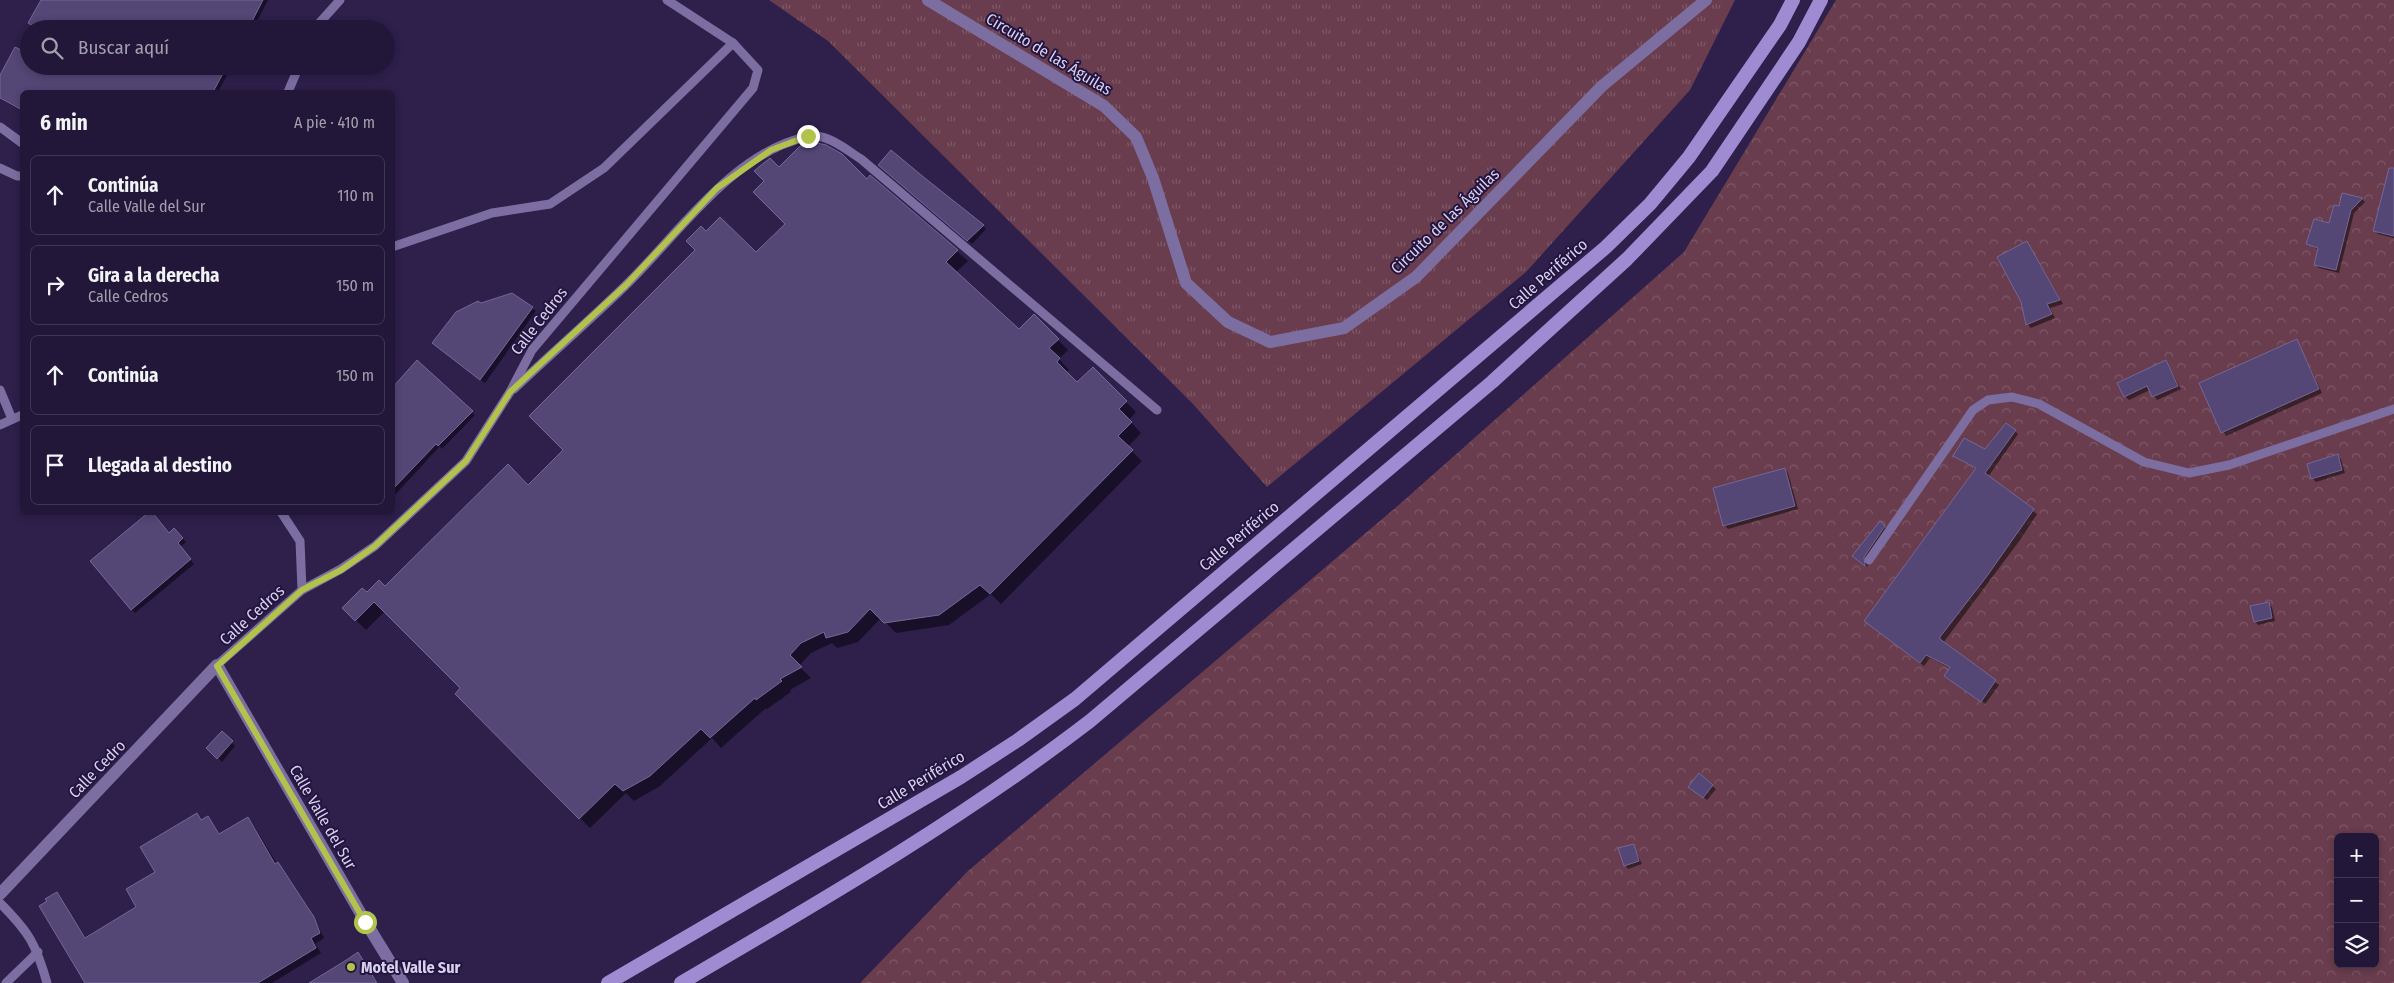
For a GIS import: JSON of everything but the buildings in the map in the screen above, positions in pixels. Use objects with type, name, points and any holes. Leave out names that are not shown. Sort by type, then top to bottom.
[{"type":"highway","name":"Calle Periférico","points":[[608,983],[961,777],[1018,740],[1075,699],[1606,247],[1650,204],[1689,157],[1780,25],[1793,0]]},
{"type":"highway","points":[[681,983],[875,869],[1033,764],[1090,721],[1485,388],[1627,259],[1712,171],[1799,42],[1822,0]]},
{"type":"street","name":"Circuito de las Águilas","points":[[928,0],[1104,106],[1136,137],[1153,178],[1186,283],[1228,322],[1270,342],[1344,328],[1416,277],[1602,86],[1706,0]]},
{"type":"street","name":"Calle Cedro","points":[[0,894],[217,666]]},
{"type":"street","name":"Calle Valle del Sur","points":[[217,666],[365,922],[403,983]]},
{"type":"lane","points":[[322,20],[340,0]]},
{"type":"lane","name":"Calle Cedros","points":[[217,666],[302,590],[341,570],[375,546],[466,461],[510,392],[532,350],[754,88],[758,70],[733,43],[667,0]]},
{"type":"lane","points":[[395,246],[492,213],[550,204],[604,168],[733,43]]},
{"type":"lane","points":[[289,90],[295,75]]},
{"type":"lane","points":[[0,127],[20,142]]},
{"type":"lane","points":[[510,392],[626,285],[717,188],[771,150],[808,136],[832,140],[860,159],[1157,410]]},
{"type":"lane","points":[[0,168],[20,176]]},
{"type":"lane","points":[[0,390],[12,419]]},
{"type":"lane","points":[[1869,560],[1973,410],[1988,400],[2012,397],[2039,404],[2144,462],[2189,473],[2228,465],[2394,409]]},
{"type":"lane","points":[[0,425],[20,416]]},
{"type":"lane","points":[[283,515],[300,541],[302,590]]},
{"type":"lane","points":[[0,903],[23,926],[38,952],[47,983]]},
{"type":"lane","points":[[6,983],[38,952]]},
{"type":"green space","points":[[769,0],[1735,0],[1690,90],[1526,272],[1267,487],[1193,404],[828,41]]},
{"type":"green space","points":[[1836,0],[2394,0],[2394,983],[860,983],[968,871],[1401,503],[1684,252]]},
{"type":"place","name":"Motel Valle Sur","points":[[351,967]]},
{"type":"route","points":[[365,922],[217,666],[302,590],[341,570],[375,546],[466,461],[510,392],[626,285],[717,188],[771,150],[808,136]]}]
